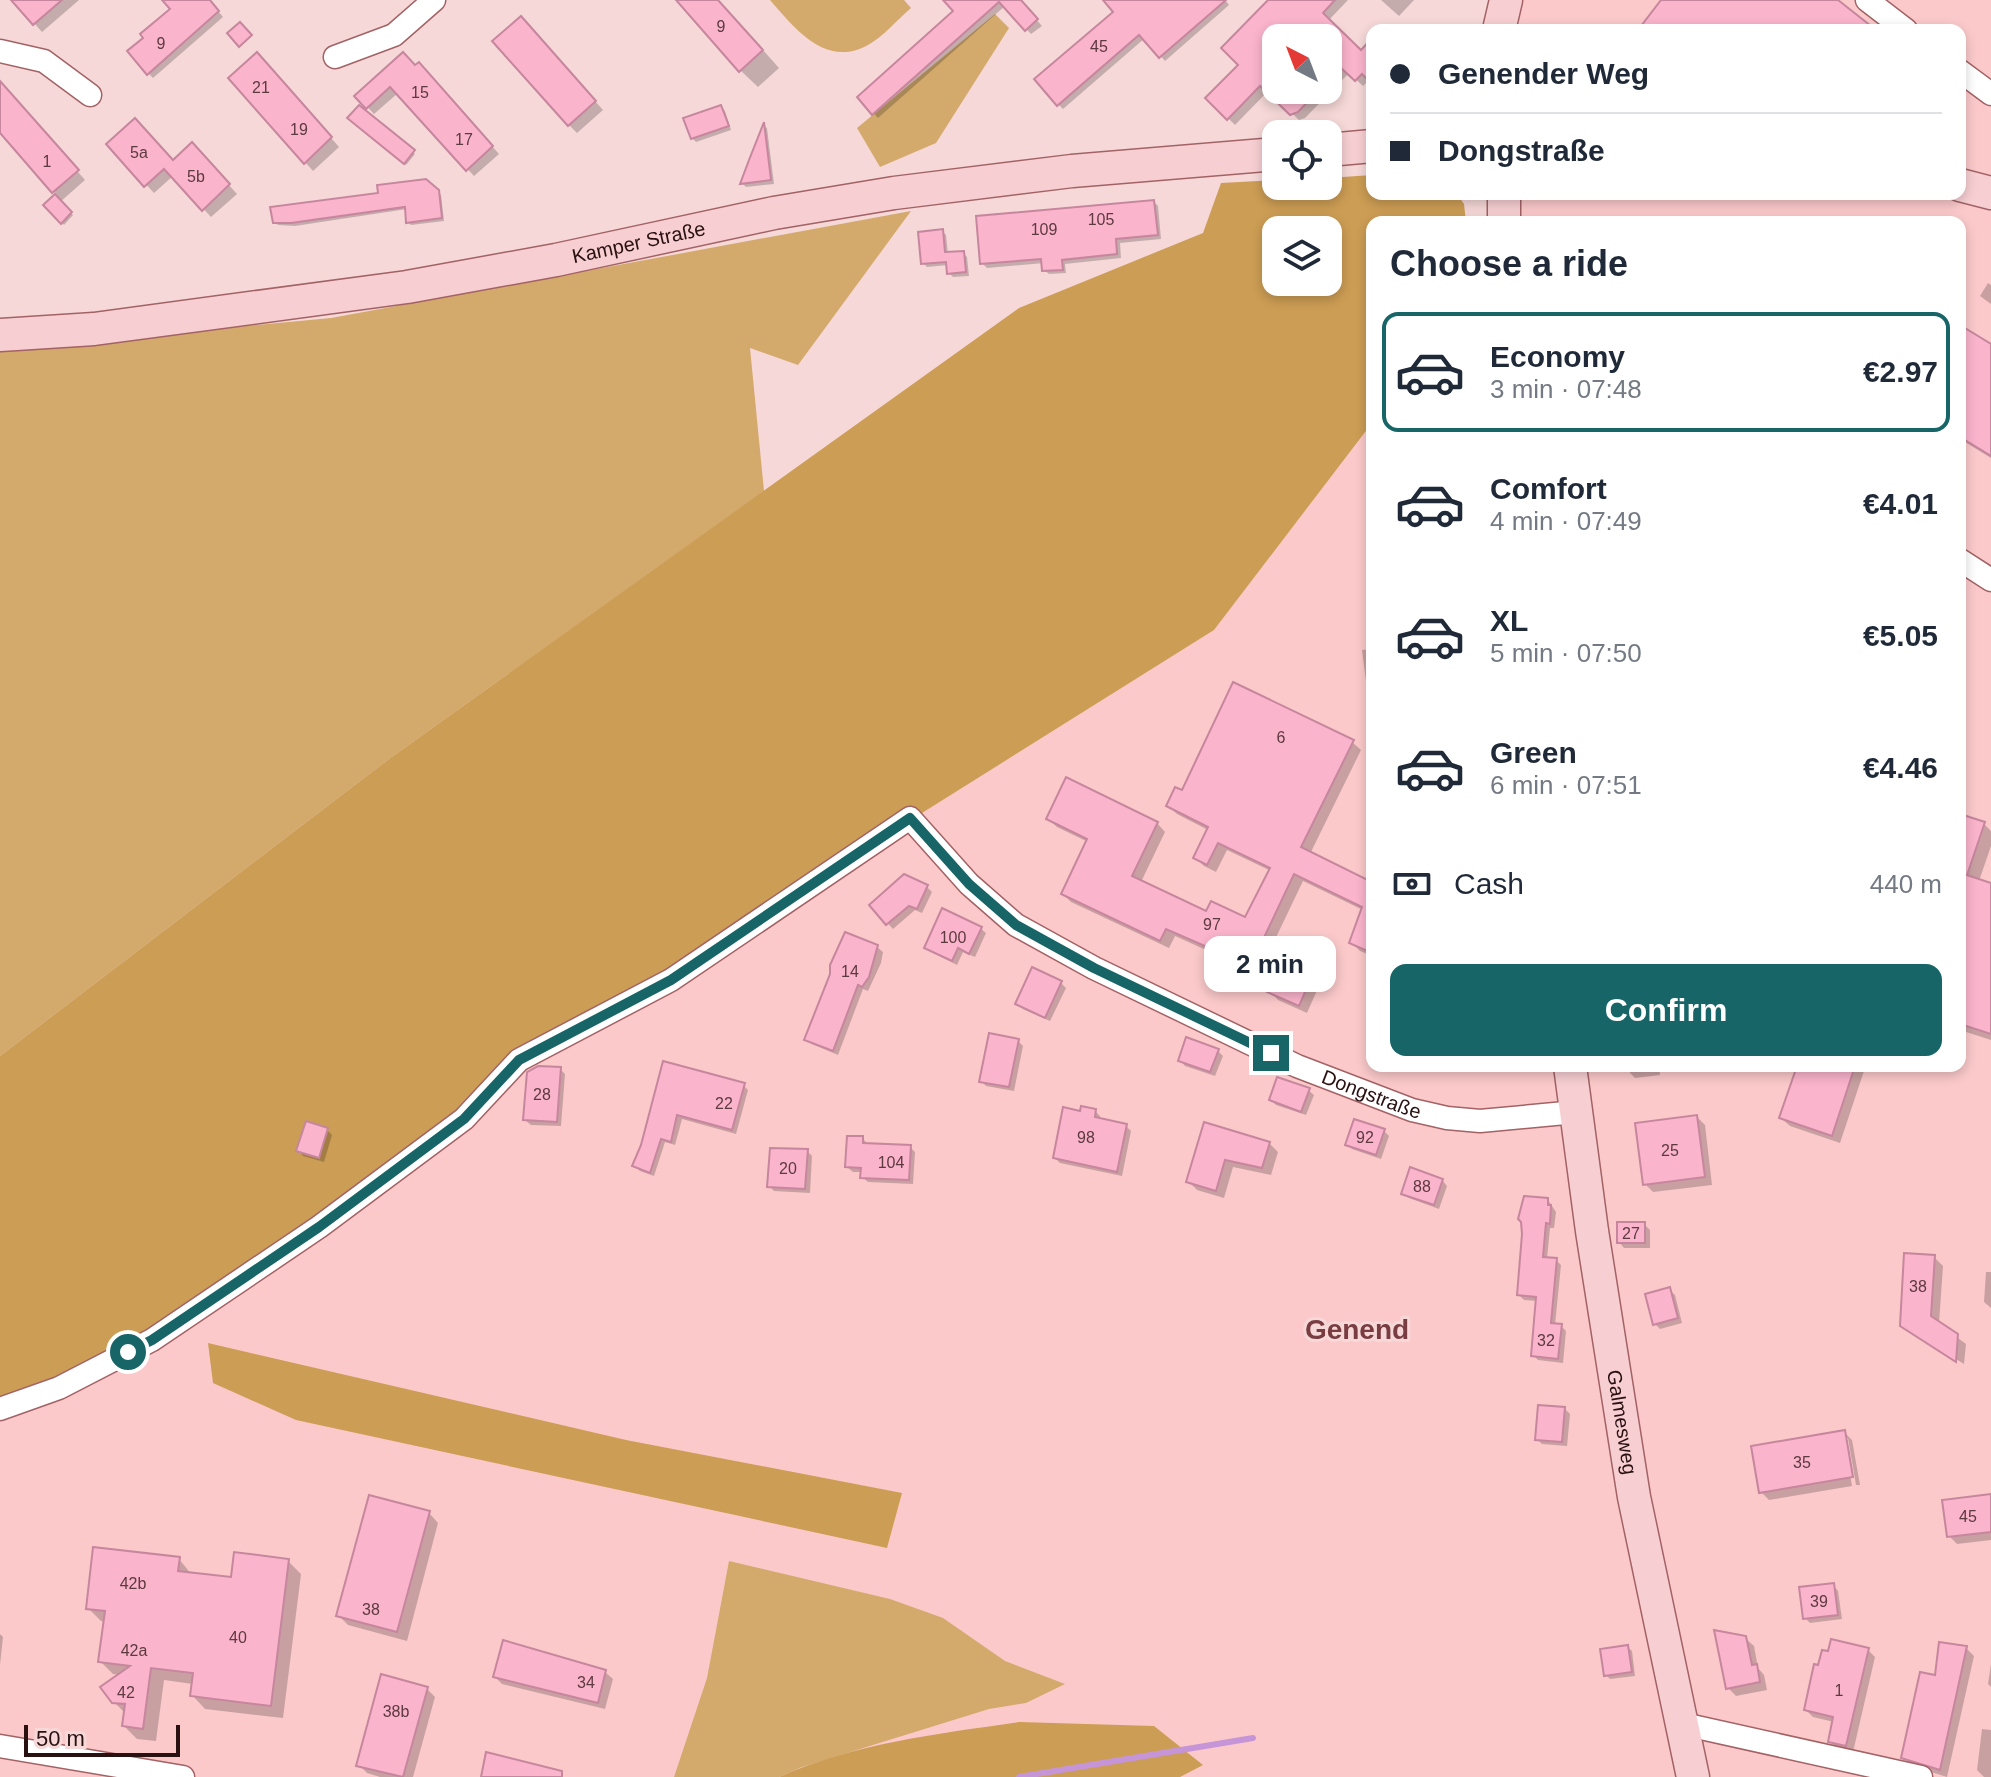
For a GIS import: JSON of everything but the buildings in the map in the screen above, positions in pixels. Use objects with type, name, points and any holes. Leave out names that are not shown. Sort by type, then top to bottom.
[{"type":"main road","points":[[1500,24],[1506,0]]},
{"type":"main road","points":[[1342,149],[1366,147]]},
{"type":"main road","name":"Kamper Straße","points":[[0,335],[94,329],[407,287],[556,260],[774,213],[894,193],[1072,171],[1262,155]]},
{"type":"main road","points":[[1966,187],[1991,193]]},
{"type":"main road","name":"Galmesweg","points":[[1571,1072],[1634,1497],[1693,1777]]},
{"type":"street","points":[[335,57],[394,35],[434,0]]},
{"type":"street","points":[[1867,0],[1898,24]]},
{"type":"street","points":[[0,51],[44,61],[90,95]]},
{"type":"street","points":[[1966,75],[1991,94]]},
{"type":"street","points":[[1966,564],[1991,580]]},
{"type":"street","name":"Dongstraße","points":[[0,1409],[59,1388],[152,1340],[319,1227],[464,1119],[519,1060],[671,980],[910,818],[969,884],[1016,925],[1094,968],[1297,1066],[1412,1110],[1447,1118],[1480,1121],[1576,1112]]},
{"type":"street","points":[[1683,1724],[1921,1777]]},
{"type":"street","points":[[0,1746],[183,1777]]},
{"type":"shaded area","points":[[770,0],[904,0],[911,8],[868,45],[839,52],[825,49],[801,33]]},
{"type":"shaded area","points":[[1510,0],[1991,0],[1991,1777],[0,1777],[0,1420],[48,1404],[156,1343],[519,1060],[855,855],[1214,630],[1366,431],[1366,1072],[1966,1072],[1966,216],[1507,216],[1508,200],[1966,200],[1966,24],[1505,24]]},
{"type":"shaded area","points":[[995,14],[1009,28],[936,143],[880,167],[857,128]]},
{"type":"shaded area","points":[[1366,175],[1366,200],[1461,200],[1465,216],[1366,216],[1366,431],[1214,630],[855,855],[519,1060],[464,1119],[152,1340],[0,1409],[0,1056],[389,759],[1019,308],[1203,233],[1221,183],[1262,181],[1262,200],[1342,200],[1342,177]]},
{"type":"shaded area","points":[[911,211],[798,365],[750,348],[764,491],[389,759],[0,1056],[0,349],[331,318]]},
{"type":"shaded area","points":[[208,1343],[626,1440],[902,1493],[887,1548],[296,1420],[213,1383]]},
{"type":"shaded area","points":[[729,1561],[890,1599],[943,1618],[1005,1661],[1065,1684],[1026,1703],[989,1709],[802,1767],[779,1777],[674,1777],[707,1678]]},
{"type":"shaded area","points":[[1019,1722],[1154,1726],[1203,1765],[1180,1777],[779,1777],[867,1748]]},
{"type":"waterway","points":[[1019,1777],[1253,1738]]},
{"type":"district","name":"Genend","points":[[1357,1329]]},
{"type":"route","points":[[128,1352],[152,1340],[319,1227],[464,1119],[519,1060],[671,980],[910,818],[969,884],[1016,925],[1094,968],[1271,1053]]}]
